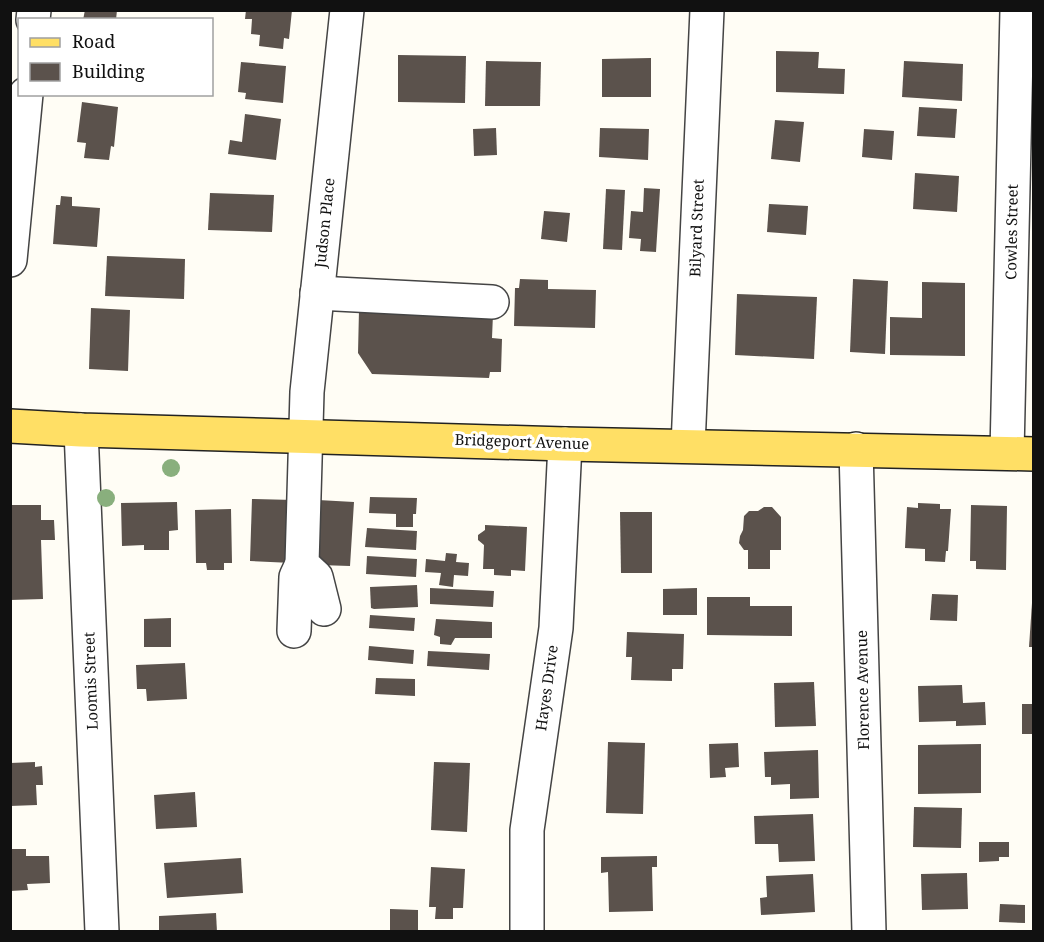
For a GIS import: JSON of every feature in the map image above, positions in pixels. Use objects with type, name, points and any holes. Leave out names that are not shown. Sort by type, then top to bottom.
[{"type":"main road","name":"Bridgeport Avenue","points":[[10,426],[565,444],[1020,453]]},
{"type":"street","name":"Judson Place","points":[[294,631],[296,577],[302,564],[307,392],[347,10]]},
{"type":"street","name":"Bilyard Street","points":[[688,446],[706,10]]},
{"type":"street","points":[[991,10],[1034,11]]},
{"type":"street","name":"Cowles Street","points":[[1017,11],[1020,453]]},
{"type":"street","points":[[10,260],[26,96]]},
{"type":"street","points":[[317,293],[492,302]]},
{"type":"street","name":"Loomis Street","points":[[81,430],[102,932]]},
{"type":"street","name":"Hayes Drive","points":[[527,932],[527,830],[556,628],[565,444]]},
{"type":"street","name":"Florence Avenue","points":[[856,449],[869,932]]},
{"type":"street","points":[[302,564],[316,577],[324,609]]},
{"type":"building","points":[[85,10],[117,10],[116,18],[83,18]]},
{"type":"building","points":[[246,10],[292,10],[289,39],[284,38],[283,49],[259,46],[260,35],[251,34],[252,19],[245,19]]},
{"type":"building","points":[[776,51],[819,52],[818,68],[845,69],[844,94],[776,92]]},
{"type":"building","points":[[398,55],[466,56],[465,103],[398,102]]},
{"type":"building","points":[[651,58],[651,97],[602,97],[602,59]]},
{"type":"building","points":[[486,61],[541,62],[540,106],[485,106]]},
{"type":"building","points":[[904,61],[963,64],[962,101],[902,97]]},
{"type":"building","points":[[241,62],[286,66],[283,103],[245,99],[246,93],[238,92]]},
{"type":"building","points":[[82,102],[118,107],[114,147],[111,146],[109,160],[84,158],[86,143],[77,142]]},
{"type":"building","points":[[919,107],[957,109],[955,138],[917,136]]},
{"type":"building","points":[[245,114],[281,119],[276,160],[228,154],[230,140],[242,142]]},
{"type":"building","points":[[775,120],[804,122],[800,162],[771,159]]},
{"type":"building","points":[[496,128],[497,155],[474,156],[473,129]]},
{"type":"building","points":[[600,128],[649,129],[648,160],[599,157]]},
{"type":"building","points":[[864,129],[894,131],[892,160],[862,157]]},
{"type":"building","points":[[915,173],[959,176],[957,212],[913,209]]},
{"type":"building","points":[[644,188],[660,189],[656,252],[640,251],[641,239],[629,238],[631,211],[643,212]]},
{"type":"building","points":[[606,189],[625,190],[622,250],[603,249]]},
{"type":"building","points":[[210,193],[274,195],[272,232],[208,230]]},
{"type":"building","points":[[61,196],[72,197],[72,206],[100,208],[97,247],[53,244],[56,205],[60,205]]},
{"type":"building","points":[[769,204],[808,206],[806,235],[767,232]]},
{"type":"building","points":[[544,211],[570,213],[567,242],[541,239]]},
{"type":"building","points":[[107,256],[185,259],[184,299],[105,296]]},
{"type":"building","points":[[520,279],[548,280],[548,289],[596,290],[595,328],[514,326],[515,288],[519,288]]},
{"type":"building","points":[[853,279],[888,281],[885,354],[850,352]]},
{"type":"building","points":[[922,282],[965,283],[965,356],[890,355],[890,317],[922,318]]},
{"type":"building","points":[[737,294],[817,297],[814,359],[735,355]]},
{"type":"building","points":[[91,308],[130,310],[128,371],[89,369]]},
{"type":"building","points":[[359,310],[493,314],[492,338],[502,339],[501,372],[490,372],[489,378],[372,374],[358,353]]},
{"type":"building","points":[[370,497],[417,498],[413,527],[396,527],[396,514],[369,513]]},
{"type":"building","points":[[252,499],[294,500],[292,563],[250,561]]},
{"type":"building","points":[[318,500],[354,502],[350,566],[319,565],[319,550],[316,550]]},
{"type":"building","points":[[177,502],[178,530],[169,531],[169,550],[144,550],[144,545],[122,546],[121,503]]},
{"type":"building","points":[[918,503],[940,504],[940,509],[951,509],[945,562],[925,561],[925,549],[905,548],[907,507],[918,508]]},
{"type":"building","points":[[10,505],[41,505],[41,520],[54,520],[55,540],[41,540],[43,599],[10,600]]},
{"type":"building","points":[[971,505],[1007,506],[1006,570],[976,569],[976,561],[970,561]]},
{"type":"building","points":[[764,507],[772,507],[781,517],[781,550],[770,550],[770,569],[748,569],[748,550],[744,550],[739,543],[744,516],[749,511],[758,511]]},
{"type":"building","points":[[231,509],[232,563],[224,563],[224,570],[207,570],[206,563],[196,563],[195,510]]},
{"type":"building","points":[[620,512],[652,512],[652,573],[621,573]]},
{"type":"building","points":[[485,525],[527,527],[525,571],[511,570],[511,576],[494,575],[494,569],[483,569],[484,545],[478,540],[478,535],[485,530]]},
{"type":"building","points":[[367,528],[417,531],[416,550],[365,547]]},
{"type":"building","points":[[446,553],[457,554],[456,562],[469,563],[468,576],[454,575],[453,587],[439,585],[441,573],[425,572],[426,559],[445,561]]},
{"type":"building","points":[[367,556],[417,559],[416,577],[366,574]]},
{"type":"building","points":[[417,585],[418,607],[371,608],[370,587]]},
{"type":"building","points":[[430,588],[494,591],[493,607],[430,604]]},
{"type":"building","points":[[697,588],[697,615],[663,615],[663,589]]},
{"type":"building","points":[[932,594],[958,595],[957,621],[930,620]]},
{"type":"building","points":[[707,597],[750,597],[750,606],[792,606],[792,636],[707,635]]},
{"type":"building","points":[[1032,603],[1034,603],[1034,647],[1029,647]]},
{"type":"building","points":[[370,615],[415,618],[414,631],[369,628]]},
{"type":"building","points":[[171,618],[171,647],[144,647],[144,619]]},
{"type":"building","points":[[436,619],[492,622],[492,638],[455,638],[451,645],[440,644],[440,637],[434,635]]},
{"type":"building","points":[[627,632],[684,634],[683,669],[672,669],[672,681],[631,680],[632,657],[626,657]]},
{"type":"building","points":[[369,646],[414,650],[413,664],[368,660]]},
{"type":"building","points":[[428,651],[490,654],[489,670],[427,666]]},
{"type":"building","points":[[185,663],[187,699],[147,701],[146,689],[137,689],[136,665]]},
{"type":"building","points":[[376,678],[415,679],[415,696],[375,694]]},
{"type":"building","points":[[814,682],[816,726],[775,727],[774,683]]},
{"type":"building","points":[[962,685],[963,703],[985,702],[986,725],[956,726],[956,721],[919,722],[918,686]]},
{"type":"building","points":[[1022,704],[1034,704],[1034,734],[1022,734]]},
{"type":"building","points":[[608,742],[645,743],[643,814],[606,813]]},
{"type":"building","points":[[738,743],[739,767],[725,768],[726,777],[710,778],[709,744]]},
{"type":"building","points":[[981,744],[981,793],[918,794],[918,745]]},
{"type":"building","points":[[818,750],[819,798],[790,799],[790,784],[771,785],[771,777],[765,777],[764,752]]},
{"type":"building","points":[[35,762],[35,767],[42,766],[43,785],[36,785],[37,805],[10,806],[10,763]]},
{"type":"building","points":[[434,762],[470,763],[467,832],[431,830]]},
{"type":"building","points":[[195,792],[197,827],[156,829],[154,795]]},
{"type":"building","points":[[914,807],[962,808],[961,848],[913,847]]},
{"type":"building","points":[[813,814],[815,861],[779,862],[778,844],[755,844],[754,816]]},
{"type":"building","points":[[979,842],[1009,842],[1009,857],[999,857],[999,861],[979,862]]},
{"type":"building","points":[[10,849],[26,849],[26,856],[49,856],[50,883],[27,884],[28,890],[10,891]]},
{"type":"building","points":[[657,856],[657,867],[652,867],[653,911],[609,912],[608,872],[601,873],[601,857]]},
{"type":"building","points":[[241,858],[243,893],[167,898],[164,863]]},
{"type":"building","points":[[431,867],[465,869],[463,908],[453,908],[453,919],[435,919],[436,907],[429,907]]},
{"type":"building","points":[[967,873],[968,909],[922,910],[921,874]]},
{"type":"building","points":[[813,874],[815,912],[761,915],[760,898],[767,897],[766,876]]},
{"type":"building","points":[[1000,904],[1025,905],[1025,923],[999,922]]},
{"type":"building","points":[[390,909],[418,910],[418,932],[390,932]]},
{"type":"building","points":[[216,913],[217,932],[159,932],[159,916]]}]
